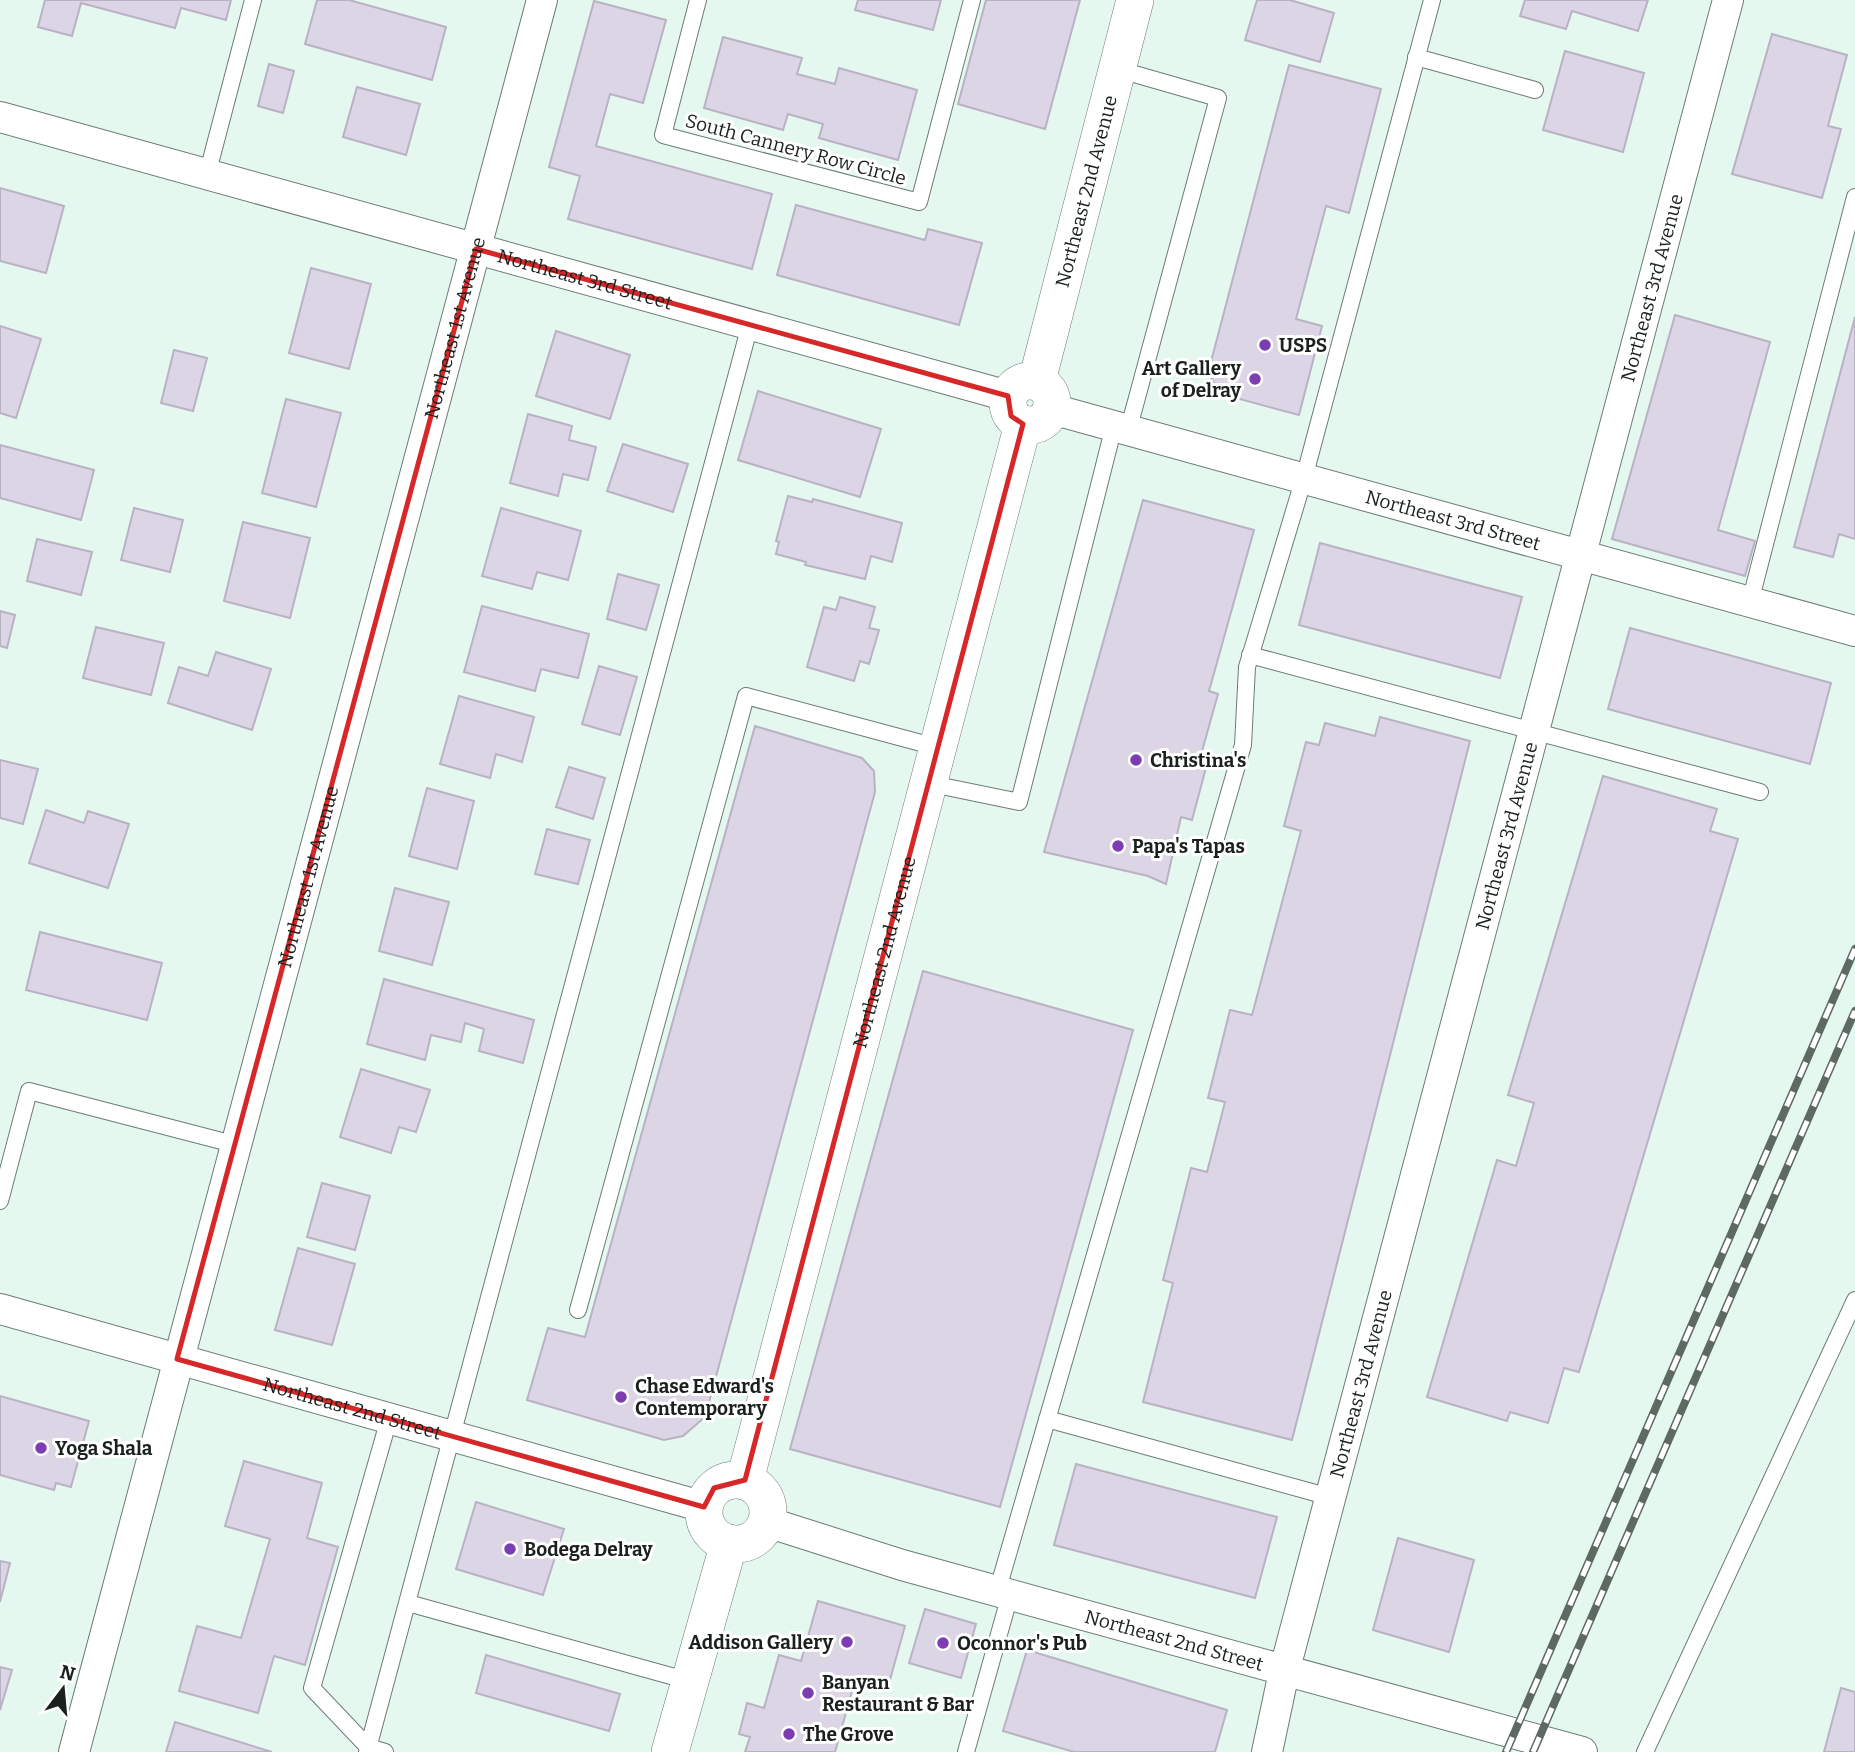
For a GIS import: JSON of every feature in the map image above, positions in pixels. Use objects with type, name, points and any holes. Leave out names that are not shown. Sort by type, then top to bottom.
[{"type":"street","name":"Northeast 1st Avenue","points":[[74,1752],[542,0]]},
{"type":"street","name":"Northeast 2nd Avenue","points":[[745,1480],[1135,0]]},
{"type":"street","name":"Northeast 3rd Avenue","points":[[1267,1752],[1284,1672],[1330,1497],[1728,0]]},
{"type":"street","name":"Northeast 3rd Street","points":[[0,117],[1855,631]]},
{"type":"street","name":"Northeast 2nd Street","points":[[0,1309],[704,1507]]},
{"type":"street","points":[[734,1479],[745,1480],[755,1485],[767,1501],[767,1522],[763,1530],[748,1542],[729,1543],[720,1539],[707,1526],[704,1507],[714,1488],[734,1479]]},
{"type":"street","name":"Northeast 2nd Street","points":[[767,1522],[815,1540],[1284,1672],[1582,1752]]},
{"type":"street","points":[[670,1752],[729,1543]]},
{"type":"lane","points":[[207,175],[253,0]]},
{"type":"lane","name":"South Cannery Row Circle","points":[[698,0],[663,135],[919,202],[972,0]]},
{"type":"lane","points":[[966,1752],[1047,1419],[1243,745],[1250,655],[1304,478],[1432,0]]},
{"type":"lane","points":[[1416,57],[1535,90]]},
{"type":"lane","points":[[928,783],[1019,802],[1121,428],[1219,98],[1117,69]]},
{"type":"lane","points":[[1750,602],[1855,197]]},
{"type":"lane","points":[[368,1749],[750,325]]},
{"type":"lane","points":[[1250,655],[1760,792]]},
{"type":"lane","points":[[578,1310],[746,696],[936,747]]},
{"type":"lane","points":[[0,1201],[29,1091],[237,1145]]},
{"type":"lane","points":[[1645,1752],[1855,1300]]},
{"type":"lane","points":[[385,1752],[368,1749],[312,1688],[388,1419]]},
{"type":"lane","points":[[1047,1419],[1330,1497]]},
{"type":"lane","points":[[408,1603],[689,1681]]},
{"type":"highlighted area","points":[[476,249],[1008,396],[1011,416],[1023,424],[745,1480],[714,1488],[704,1507],[177,1359]]},
{"type":"building","points":[[45,0],[231,0],[226,20],[181,8],[175,28],[81,3],[72,36],[38,27]]},
{"type":"building","points":[[317,0],[349,0],[446,27],[432,80],[305,44]]},
{"type":"building","points":[[858,0],[941,0],[933,30],[855,10]]},
{"type":"building","points":[[986,0],[1080,0],[1045,129],[958,104]]},
{"type":"building","points":[[1257,0],[1290,0],[1334,13],[1320,62],[1245,40]]},
{"type":"building","points":[[1525,0],[1648,0],[1638,31],[1572,11],[1566,29],[1520,16]]},
{"type":"building","points":[[594,1],[666,20],[643,103],[610,94],[596,146],[772,194],[752,269],[568,219],[580,176],[549,167]]},
{"type":"building","points":[[1772,34],[1847,55],[1828,126],[1841,129],[1822,198],[1732,174]]},
{"type":"building","points":[[723,37],[802,58],[797,74],[835,84],[839,68],[917,90],[898,160],[819,138],[823,124],[788,114],[783,130],[704,108]]},
{"type":"building","points":[[1565,51],[1644,73],[1623,152],[1543,130]]},
{"type":"building","points":[[269,64],[294,71],[283,113],[258,106]]},
{"type":"building","points":[[1289,65],[1381,89],[1349,213],[1326,206],[1296,319],[1322,326],[1299,415],[1221,394],[1208,373]]},
{"type":"building","points":[[357,87],[420,104],[406,155],[343,137]]},
{"type":"building","points":[[0,188],[64,206],[46,273],[0,261]]},
{"type":"building","points":[[796,205],[925,240],[928,229],[982,243],[959,325],[777,275]]},
{"type":"building","points":[[311,268],[371,284],[349,369],[289,353]]},
{"type":"building","points":[[1675,315],[1770,342],[1718,530],[1755,541],[1745,576],[1612,539]]},
{"type":"building","points":[[1855,317],[1855,539],[1839,534],[1833,557],[1794,547]]},
{"type":"building","points":[[0,326],[41,339],[16,418],[0,413]]},
{"type":"building","points":[[556,331],[630,355],[610,419],[536,396]]},
{"type":"building","points":[[174,350],[207,358],[193,411],[161,403]]},
{"type":"building","points":[[758,391],[881,429],[860,497],[738,460]]},
{"type":"building","points":[[286,399],[341,413],[316,507],[262,493]]},
{"type":"building","points":[[528,414],[572,426],[569,440],[596,447],[588,480],[563,474],[558,496],[510,483]]},
{"type":"building","points":[[623,444],[688,464],[673,512],[607,491]]},
{"type":"building","points":[[0,445],[94,470],[81,520],[0,498]]},
{"type":"building","points":[[788,496],[812,502],[813,499],[902,523],[892,562],[871,556],[865,579],[805,565],[806,562],[776,554],[779,542],[776,541]]},
{"type":"building","points":[[1143,500],[1254,530],[1209,691],[1218,694],[1199,762],[1207,764],[1192,820],[1181,817],[1166,884],[1148,876],[1044,852]]},
{"type":"building","points":[[134,508],[183,520],[170,572],[121,560]]},
{"type":"building","points":[[501,508],[581,531],[568,580],[537,572],[532,589],[482,576]]},
{"type":"building","points":[[243,522],[310,538],[290,618],[224,601]]},
{"type":"building","points":[[37,539],[92,552],[81,595],[27,581]]},
{"type":"building","points":[[1320,543],[1522,597],[1500,678],[1299,625]]},
{"type":"building","points":[[618,574],[659,585],[646,630],[607,619]]},
{"type":"building","points":[[840,597],[875,607],[869,628],[879,630],[869,664],[860,661],[854,681],[807,667],[824,607],[836,610]]},
{"type":"building","points":[[482,606],[589,634],[578,678],[541,669],[535,691],[464,672]]},
{"type":"building","points":[[0,611],[15,615],[7,648],[0,646]]},
{"type":"building","points":[[96,627],[164,643],[151,695],[83,678]]},
{"type":"building","points":[[1630,628],[1831,683],[1810,764],[1608,709]]},
{"type":"building","points":[[216,652],[271,669],[252,730],[168,703],[179,667],[208,676]]},
{"type":"building","points":[[599,666],[637,677],[620,735],[582,724]]},
{"type":"building","points":[[459,696],[534,717],[522,762],[496,754],[490,778],[440,764]]},
{"type":"building","points":[[1380,717],[1470,741],[1292,1440],[1143,1402],[1173,1283],[1163,1280],[1191,1168],[1207,1172],[1225,1102],[1208,1098],[1230,1010],[1252,1015],[1301,831],[1284,826],[1306,742],[1319,745],[1325,723],[1375,736]]},
{"type":"building","points":[[755,726],[862,758],[874,771],[875,792],[705,1417],[683,1436],[664,1440],[527,1400],[548,1328],[585,1337]]},
{"type":"building","points":[[0,760],[38,769],[23,824],[0,818]]},
{"type":"building","points":[[569,767],[605,778],[593,819],[556,807]]},
{"type":"building","points":[[1603,776],[1717,809],[1710,831],[1738,839],[1579,1372],[1564,1368],[1548,1423],[1510,1412],[1507,1421],[1427,1397],[1497,1160],[1516,1166],[1534,1103],[1508,1095]]},
{"type":"building","points":[[427,788],[474,801],[457,869],[409,856]]},
{"type":"building","points":[[46,810],[84,823],[88,811],[129,824],[108,888],[29,863]]},
{"type":"building","points":[[547,829],[590,840],[578,884],[535,874]]},
{"type":"building","points":[[395,888],[449,902],[432,965],[379,951]]},
{"type":"building","points":[[40,932],[162,963],[147,1020],[26,990]]},
{"type":"building","points":[[923,971],[1133,1030],[1000,1507],[790,1449]]},
{"type":"building","points":[[384,979],[534,1020],[523,1063],[479,1051],[484,1029],[465,1023],[461,1042],[431,1035],[425,1060],[367,1044]]},
{"type":"building","points":[[361,1069],[430,1090],[416,1132],[399,1127],[391,1153],[340,1137]]},
{"type":"building","points":[[322,1183],[370,1196],[355,1250],[307,1237]]},
{"type":"building","points":[[298,1248],[355,1264],[332,1345],[275,1330]]},
{"type":"building","name":"Yoga Shala","points":[[0,1396],[89,1421],[71,1487],[56,1483],[54,1490],[0,1475]]},
{"type":"building","points":[[244,1461],[322,1483],[307,1538],[338,1547],[305,1665],[274,1656],[258,1713],[179,1691],[197,1626],[241,1638],[270,1539],[225,1526]]},
{"type":"building","points":[[1076,1464],[1277,1517],[1255,1598],[1054,1545]]},
{"type":"building","name":"Bodega Delray","points":[[476,1502],[564,1529],[543,1595],[456,1569]]},
{"type":"building","points":[[1398,1538],[1474,1560],[1449,1652],[1373,1630]]},
{"type":"building","points":[[0,1561],[10,1563],[0,1602]]},
{"type":"building","points":[[818,1601],[905,1626],[888,1687],[856,1677],[835,1752],[745,1752],[750,1737],[739,1734],[747,1703],[764,1708],[779,1655],[801,1661]]},
{"type":"building","name":"Oconnor's Pub","points":[[925,1609],[976,1624],[961,1678],[909,1663]]},
{"type":"building","points":[[1027,1650],[1227,1710],[1215,1752],[1074,1752],[1003,1731]]},
{"type":"building","points":[[486,1655],[620,1694],[609,1731],[476,1693]]},
{"type":"building","points":[[0,1667],[12,1670],[0,1710]]},
{"type":"building","points":[[1841,1688],[1855,1692],[1855,1752],[1824,1752]]},
{"type":"building","points":[[175,1722],[272,1752],[166,1752]]},
{"type":"railway","points":[[1506,1752],[1855,949]]},
{"type":"railway","points":[[1533,1752],[1855,1011]]},
{"type":"place","name":"USPS","points":[[1265,345]]},
{"type":"place","name":"Art Gallery of Delray","points":[[1255,379]]},
{"type":"place","name":"Christina's","points":[[1136,760]]},
{"type":"place","name":"Papa's Tapas","points":[[1118,846]]},
{"type":"place","name":"Chase Edward's Contemporary","points":[[621,1397]]},
{"type":"place","name":"Yoga Shala","points":[[41,1448]]},
{"type":"place","name":"Bodega Delray","points":[[510,1549]]},
{"type":"place","name":"Addison Gallery","points":[[847,1642]]},
{"type":"place","name":"Oconnor's Pub","points":[[943,1643]]},
{"type":"place","name":"Banyan Restaurant & Bar","points":[[808,1693]]},
{"type":"place","name":"The Grove","points":[[789,1734]]}]
